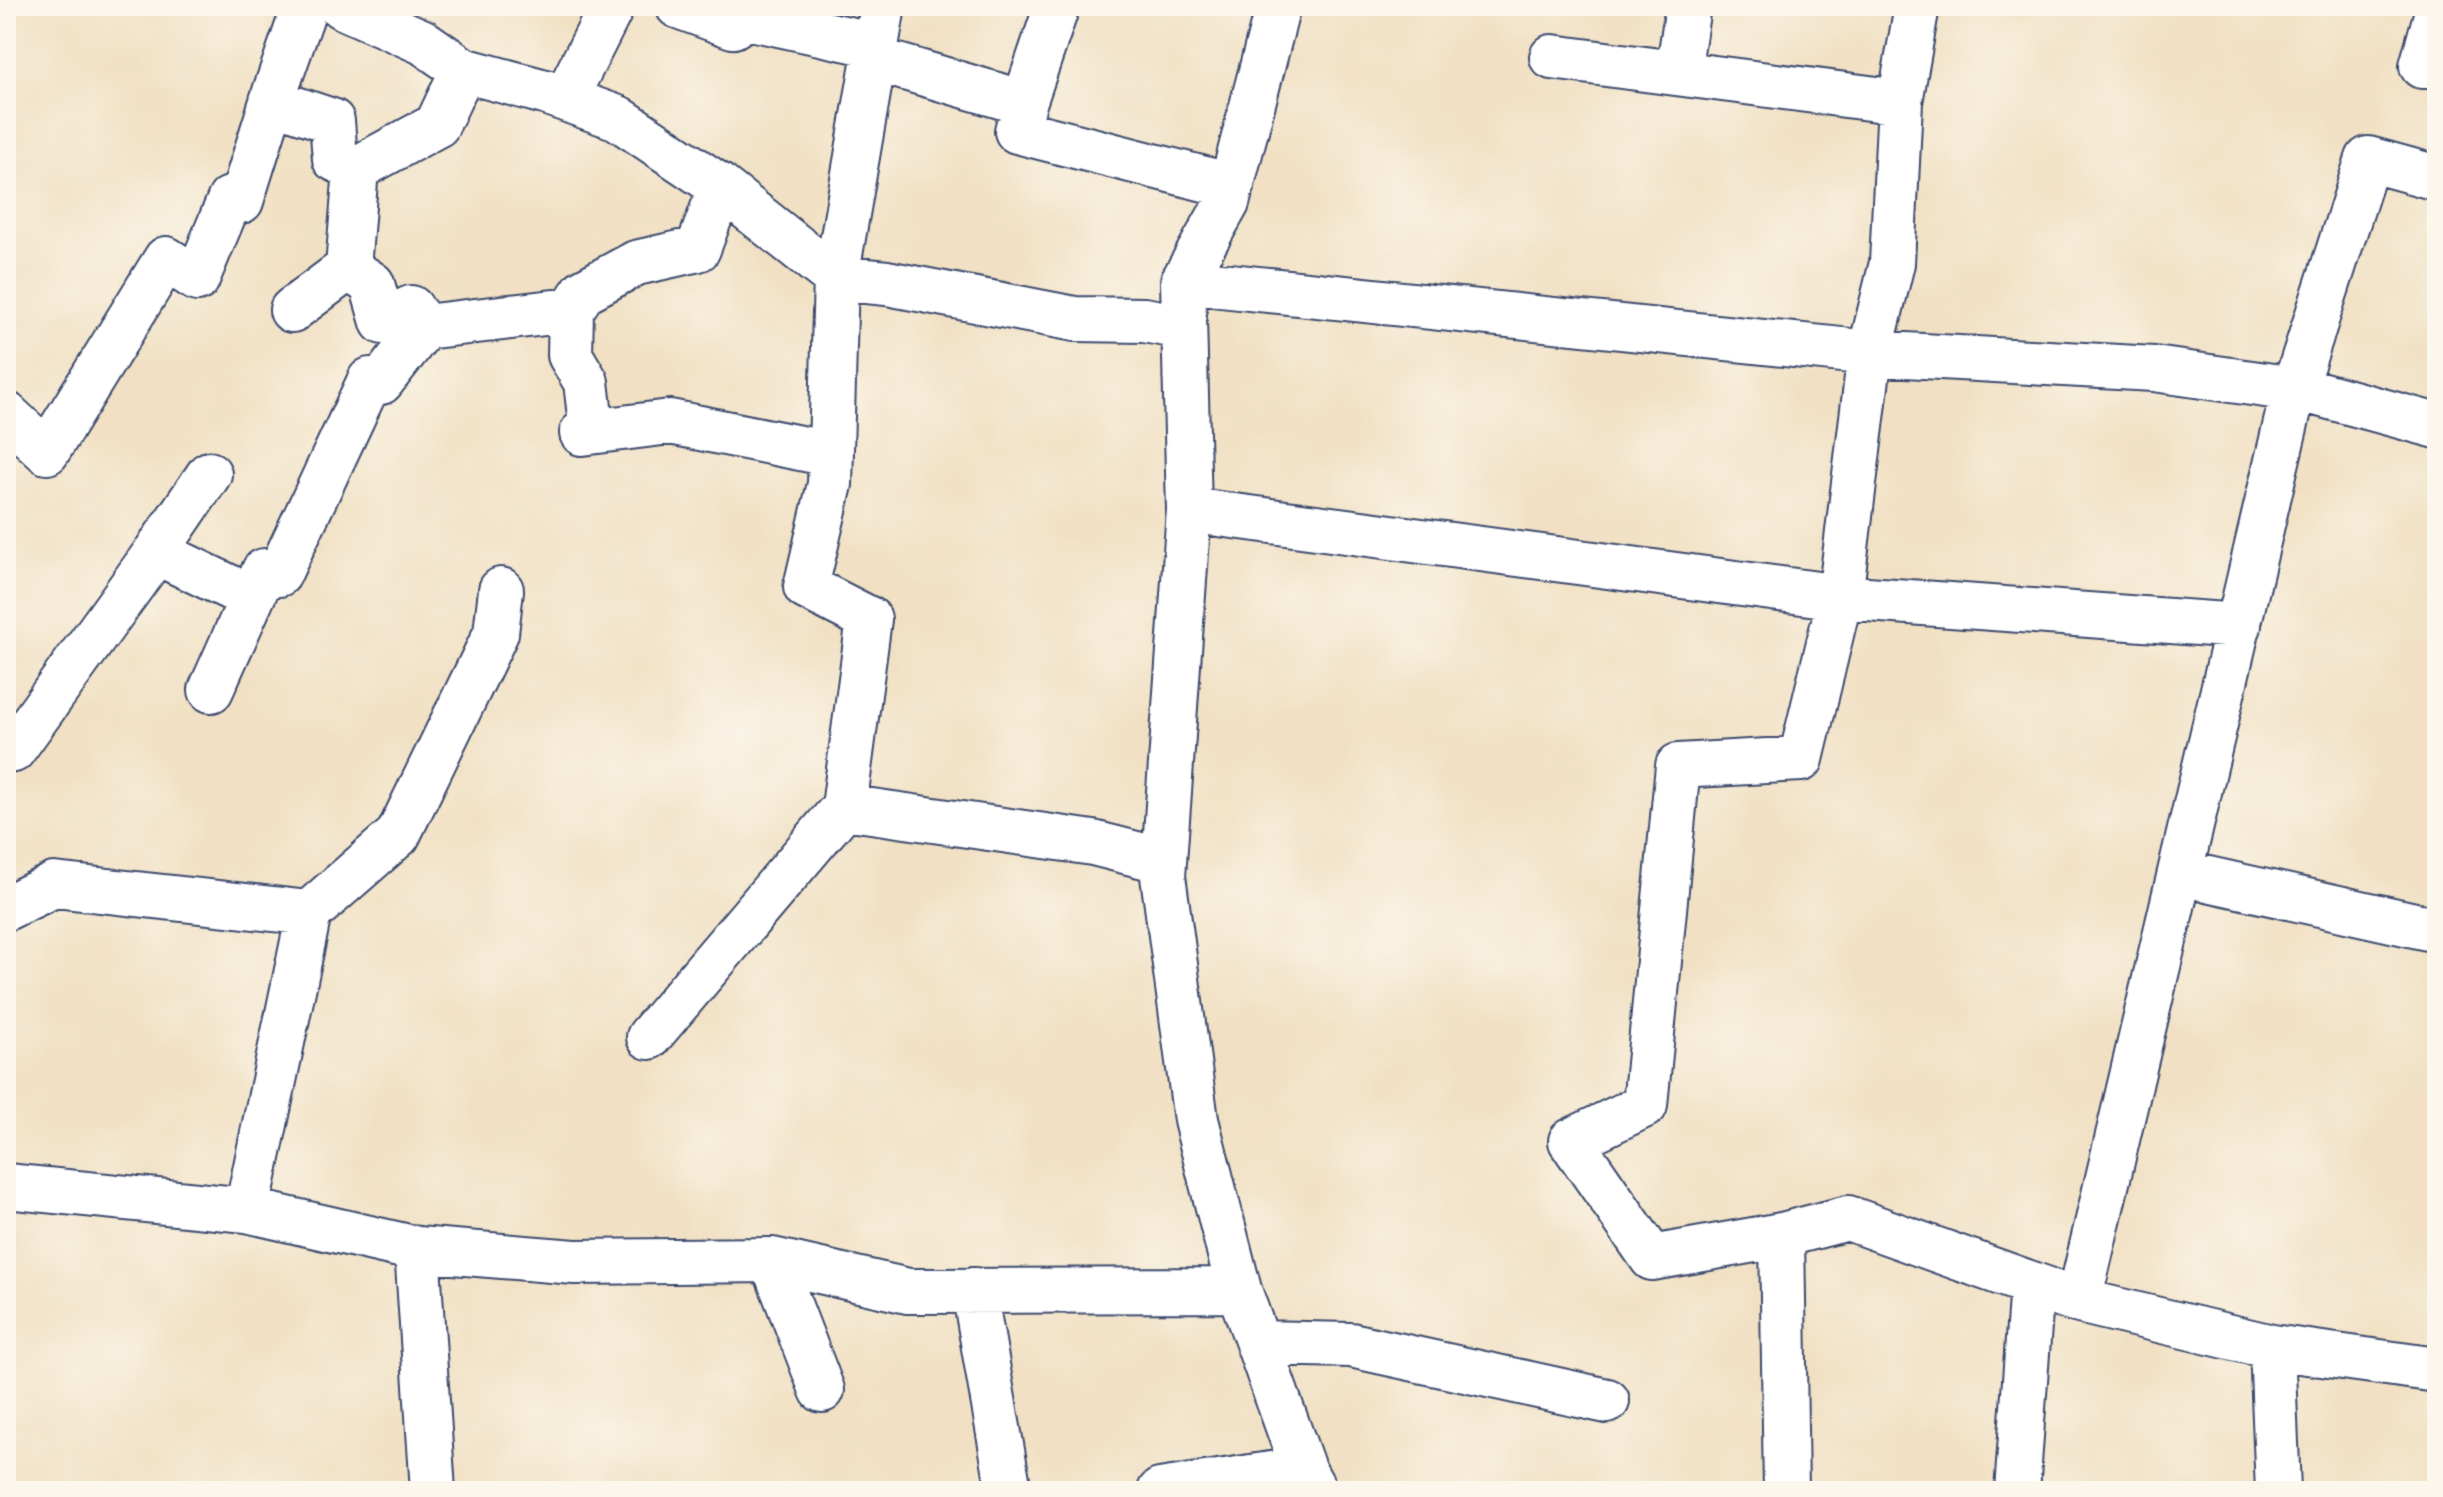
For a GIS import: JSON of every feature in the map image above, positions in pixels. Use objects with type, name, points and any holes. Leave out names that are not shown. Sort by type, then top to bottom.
[{"type":"street","points":[[6,414],[47,452],[166,259],[197,279],[230,199],[241,201],[305,6]]},
{"type":"street","points":[[341,6],[423,42],[463,70],[565,99],[618,118],[721,187],[836,278],[887,283],[1075,319],[1144,320],[1183,327]]},
{"type":"street","points":[[565,99],[612,6]]},
{"type":"street","points":[[678,6],[733,26],[747,12],[878,37],[1024,103]]},
{"type":"street","points":[[1057,6],[1017,131],[1232,186]]},
{"type":"street","points":[[1160,1491],[1309,1480],[1239,1290],[1196,1120],[1166,901],[1164,861],[1189,510],[1183,281],[1227,203],[1278,6]]},
{"type":"street","points":[[1678,73],[1688,6]]},
{"type":"street","points":[[1917,6],[1900,102],[1892,263],[1870,353],[1840,597],[1801,759],[1678,766],[1645,1105],[1571,1141],[1652,1258],[1782,1235],[1848,1218],[2079,1301],[2272,1347],[2437,1370]]},
{"type":"street","points":[[2437,12],[2422,66],[2437,66]]},
{"type":"street","points":[[649,1037],[844,807],[869,619],[806,587],[830,484],[836,278],[878,37]]},
{"type":"street","points":[[1552,57],[1900,102]]},
{"type":"street","points":[[356,169],[437,125],[463,70]]},
{"type":"street","points":[[272,101],[332,121],[335,159],[356,169]]},
{"type":"street","points":[[2079,1301],[2294,389],[2368,159],[2437,178]]},
{"type":"street","points":[[292,310],[348,268],[356,169]]},
{"type":"street","points":[[721,187],[698,249],[636,263],[584,291],[571,310],[570,355],[586,382],[589,432],[670,422],[830,454]]},
{"type":"street","points":[[348,268],[372,284],[383,322],[411,308],[424,327]]},
{"type":"street","points":[[1183,281],[1870,353],[2154,369],[2308,391],[2437,426]]},
{"type":"street","points":[[211,690],[264,571],[279,574],[370,380],[381,382],[424,327],[571,310]]},
{"type":"street","points":[[13,750],[209,474]]},
{"type":"street","points":[[1189,510],[1840,597],[2239,626]]},
{"type":"street","points":[[156,552],[252,598]]},
{"type":"street","points":[[247,1210],[309,913],[398,835],[496,633],[501,590]]},
{"type":"street","points":[[844,807],[1093,843],[1164,861]]},
{"type":"street","points":[[2181,873],[2437,930]]},
{"type":"street","points":[[6,908],[54,885],[309,913]]},
{"type":"street","points":[[6,1186],[247,1210],[417,1249],[575,1262],[772,1260],[908,1291],[1239,1290]]},
{"type":"street","points":[[1782,1235],[1786,1491]]},
{"type":"street","points":[[417,1249],[433,1491]]},
{"type":"street","points":[[772,1260],[822,1390]]},
{"type":"street","points":[[2017,1491],[2032,1284]]},
{"type":"street","points":[[974,1290],[1009,1491]]},
{"type":"street","points":[[1258,1343],[1351,1345],[1607,1401]]},
{"type":"street","points":[[2272,1347],[2278,1491]]}]
